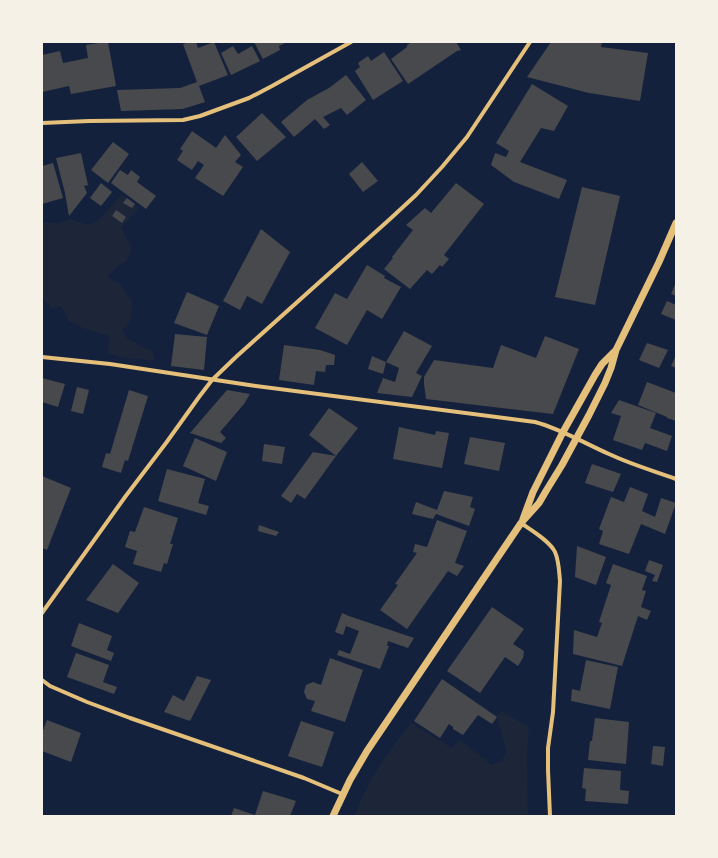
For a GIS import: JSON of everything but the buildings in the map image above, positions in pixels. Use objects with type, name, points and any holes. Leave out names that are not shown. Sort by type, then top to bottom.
[{"type":"street","points":[[42,123],[183,120],[200,116],[226,107],[260,92],[351,42]]},
{"type":"street","points":[[42,613],[212,380],[400,209],[442,167],[466,137],[530,42]]},
{"type":"street","points":[[333,816],[342,794],[370,746],[521,523],[539,503],[546,491],[576,439],[605,383],[616,350],[654,274],[676,223]]},
{"type":"street","points":[[521,523],[533,492],[563,432],[595,374],[602,364],[616,350]]},
{"type":"street","points":[[42,357],[110,364],[212,380],[535,422],[563,432],[611,455],[676,479]]},
{"type":"street","points":[[521,523],[550,544],[555,552],[558,562],[560,581],[553,712],[548,748],[550,816]]},
{"type":"street","points":[[42,680],[50,686],[87,702],[304,778],[342,794]]},
{"type":"shaded area","points":[[122,194],[139,208],[121,228],[132,248],[126,262],[117,266],[107,277],[120,284],[132,302],[131,320],[122,330],[127,338],[143,348],[152,351],[155,361],[107,354],[110,340],[109,336],[83,328],[69,321],[61,306],[53,309],[42,297],[42,222],[58,223],[71,219],[88,225],[101,218]]},
{"type":"shaded area","points":[[501,711],[529,727],[527,752],[528,816],[355,816],[365,791],[379,767],[411,723],[452,748],[460,740],[492,765],[501,761],[507,753],[497,718]]}]
